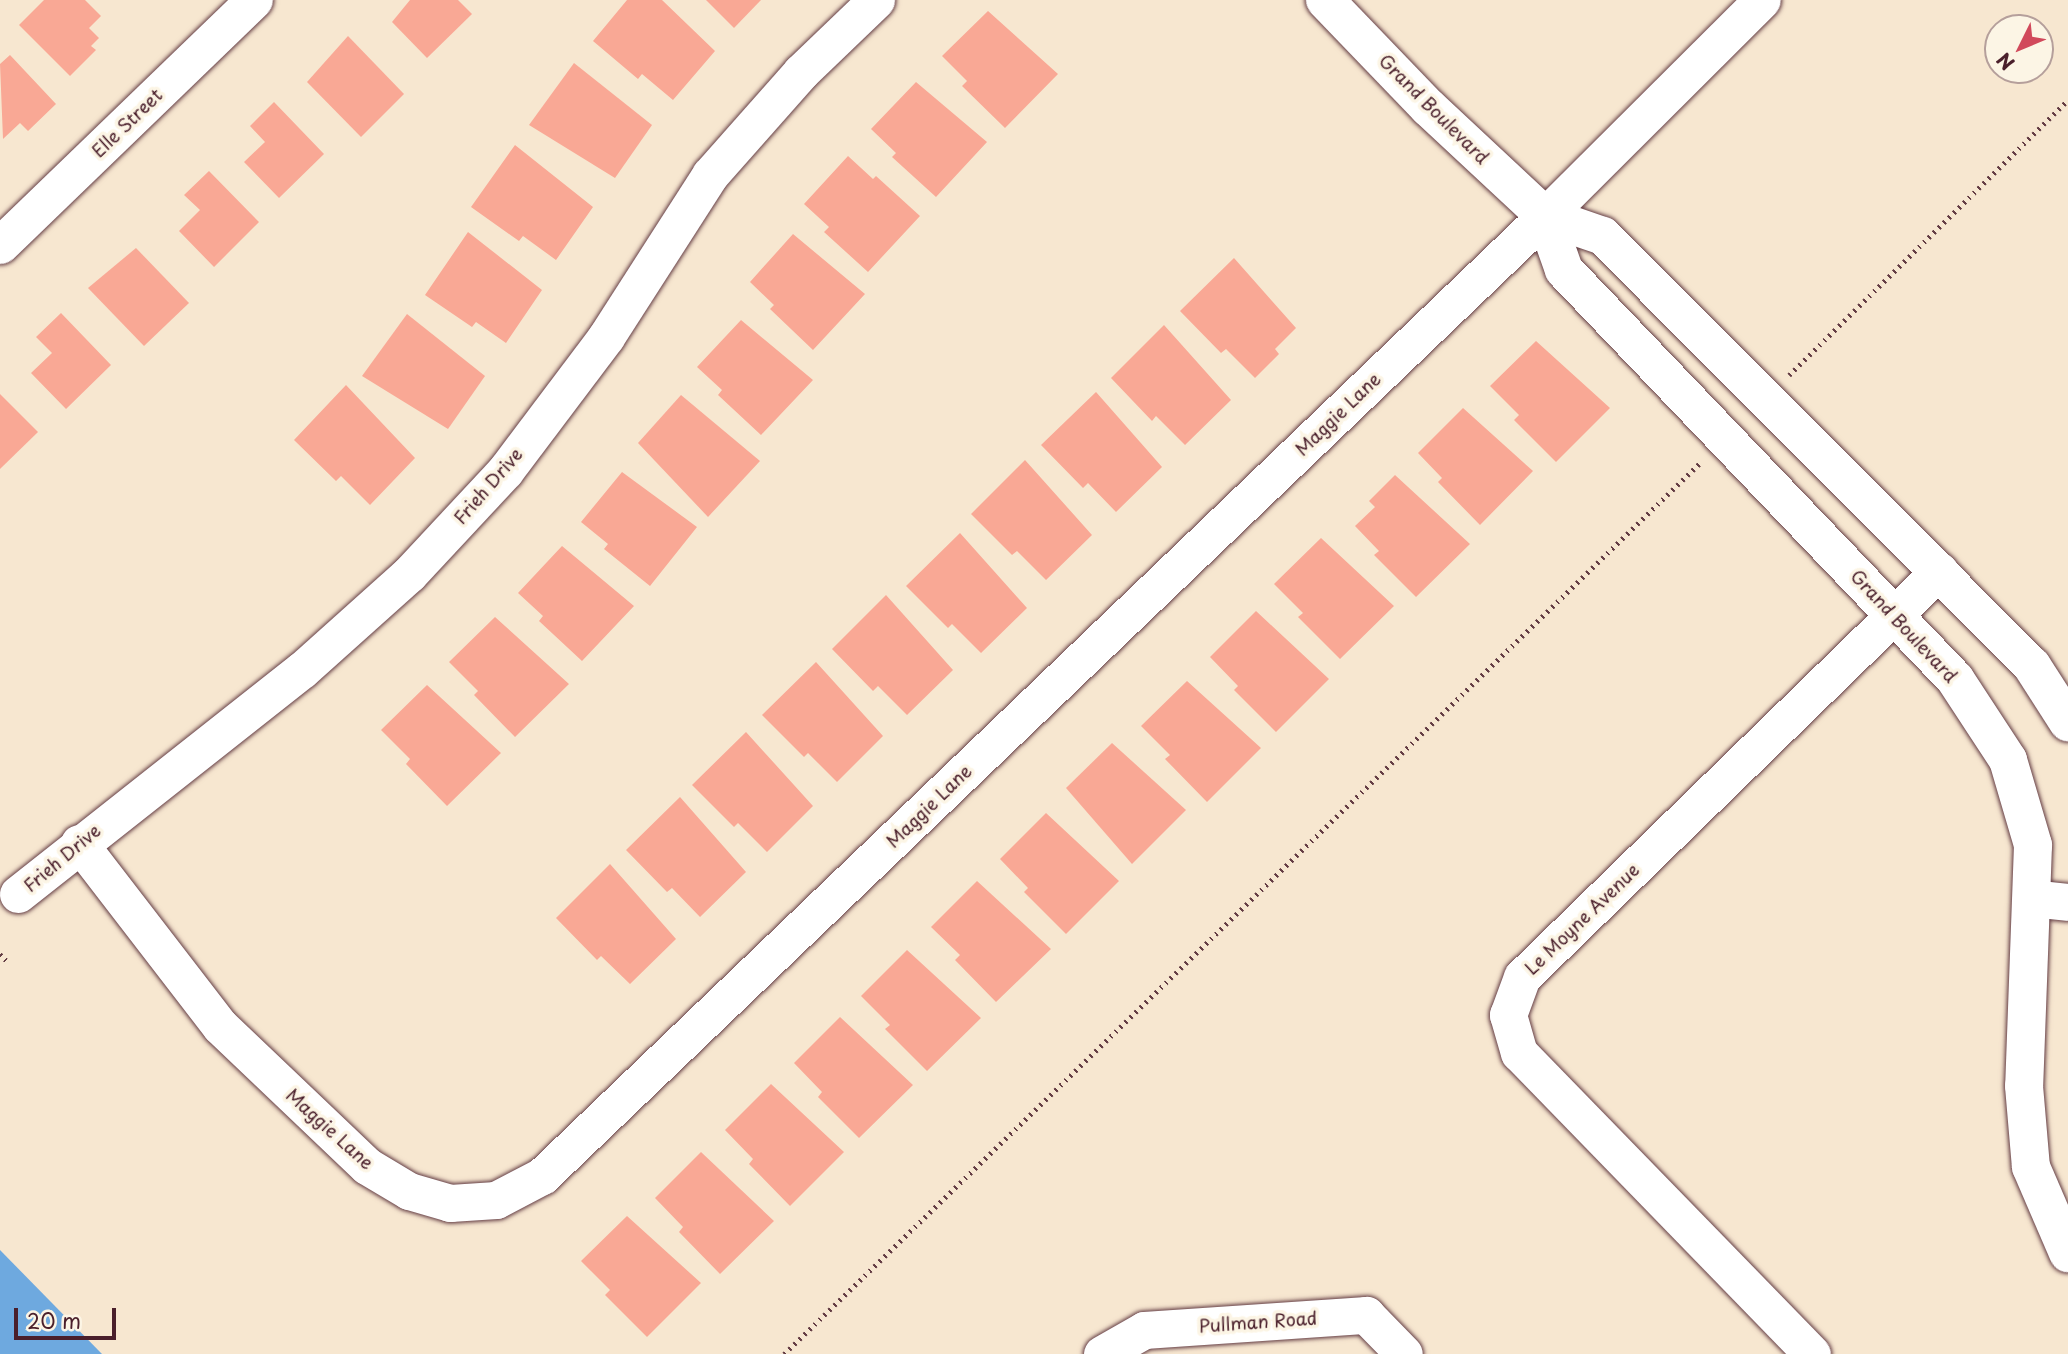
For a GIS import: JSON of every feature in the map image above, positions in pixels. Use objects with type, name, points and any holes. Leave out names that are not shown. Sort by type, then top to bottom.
[{"type":"street","name":"Elle Street","points":[[0,245],[254,0]]},
{"type":"street","name":"Frieh Drive","points":[[18,894],[79,842],[302,670],[409,575],[505,471],[606,337],[710,175],[801,72],[876,0]]},
{"type":"street","name":"Grand Boulevard","points":[[1325,0],[1428,107],[1545,216],[1603,236],[2032,666],[2068,722]]},
{"type":"street","name":"Maggie Lane","points":[[79,842],[220,1026],[367,1166],[410,1191],[450,1203],[496,1199],[542,1176],[1545,216],[1762,0]]},
{"type":"street","name":"Grand Boulevard","points":[[1545,216],[1564,270],[1955,679],[2008,760],[2050,900],[2024,1086],[2031,1167],[2068,1253]]},
{"type":"street","name":"Le Moyne Avenue","points":[[1812,1354],[1519,1054],[1508,1015],[1522,977],[1939,571]]},
{"type":"street","name":"Pullman Road","points":[[1102,1354],[1144,1330],[1366,1315],[1404,1354]]},
{"type":"path","points":[[1765,398],[2068,100]]},
{"type":"path","points":[[784,1354],[1725,438]]},
{"type":"path","points":[[0,954],[8,962]]},
{"type":"water","points":[[0,1250],[102,1354],[0,1354]]},
{"type":"building","points":[[44,0],[85,0],[101,16],[89,28],[99,38],[91,46],[96,50],[70,76],[19,25]]},
{"type":"building","points":[[410,0],[458,0],[472,14],[427,58],[392,22]]},
{"type":"building","points":[[627,0],[662,0],[715,51],[673,100],[642,74],[638,79],[593,41]]},
{"type":"building","points":[[706,0],[761,0],[734,28]]},
{"type":"building","points":[[988,11],[1058,74],[1005,128],[962,86],[967,81],[942,56]]},
{"type":"building","points":[[348,36],[404,94],[361,137],[307,82]]},
{"type":"building","points":[[10,55],[56,104],[28,131],[20,123],[3,139],[0,64]]},
{"type":"building","points":[[574,63],[652,125],[615,178],[529,125]]},
{"type":"building","points":[[916,82],[987,142],[936,197],[892,157],[896,153],[871,129]]},
{"type":"building","points":[[274,102],[324,154],[279,198],[244,162],[265,142],[250,126]]},
{"type":"building","points":[[515,145],[593,207],[556,260],[523,236],[519,241],[471,207]]},
{"type":"building","points":[[848,156],[873,179],[876,176],[920,216],[868,272],[824,232],[829,227],[804,204]]},
{"type":"building","points":[[209,171],[259,222],[214,267],[179,231],[200,210],[184,195]]},
{"type":"building","points":[[468,232],[542,290],[506,343],[476,322],[472,327],[425,295]]},
{"type":"building","points":[[793,234],[865,294],[813,350],[770,309],[774,305],[750,282]]},
{"type":"building","points":[[136,248],[189,303],[144,346],[88,288]]},
{"type":"building","points":[[1234,258],[1296,328],[1275,349],[1279,354],[1255,378],[1226,349],[1221,353],[1180,311]]},
{"type":"building","points":[[61,313],[111,365],[66,409],[31,373],[52,353],[36,337]]},
{"type":"building","points":[[407,314],[485,376],[448,429],[362,376]]},
{"type":"building","points":[[741,320],[813,380],[761,435],[718,395],[722,390],[697,367]]},
{"type":"building","points":[[1164,325],[1231,400],[1185,445],[1156,416],[1152,421],[1111,378]]},
{"type":"building","points":[[1536,341],[1610,408],[1556,462],[1514,420],[1519,415],[1490,386]]},
{"type":"building","points":[[346,385],[415,458],[370,505],[341,476],[336,481],[294,440]]},
{"type":"building","points":[[1096,392],[1162,467],[1116,512],[1088,483],[1083,488],[1041,445]]},
{"type":"building","points":[[0,394],[38,432],[0,469]]},
{"type":"building","points":[[681,395],[760,461],[708,517],[638,443]]},
{"type":"building","points":[[1463,408],[1533,471],[1480,525],[1438,482],[1442,478],[1418,453]]},
{"type":"building","points":[[1025,460],[1092,535],[1046,580],[1017,551],[1012,555],[971,514]]},
{"type":"building","points":[[622,472],[697,527],[650,586],[604,549],[608,544],[581,522]]},
{"type":"building","points":[[1395,475],[1470,544],[1416,597],[1374,555],[1379,551],[1355,526],[1375,507],[1369,501]]},
{"type":"building","points":[[960,533],[1027,608],[981,653],[952,624],[948,628],[906,586]]},
{"type":"building","points":[[1321,538],[1394,606],[1340,659],[1298,617],[1303,613],[1274,584]]},
{"type":"building","points":[[562,546],[634,606],[582,661],[539,621],[543,616],[518,593]]},
{"type":"building","points":[[886,595],[953,670],[907,715],[878,686],[873,691],[832,649]]},
{"type":"building","points":[[1256,611],[1329,679],[1276,732],[1234,690],[1238,686],[1210,657]]},
{"type":"building","points":[[495,617],[569,684],[515,737],[474,695],[478,691],[449,662]]},
{"type":"building","points":[[816,662],[883,736],[837,782],[808,753],[804,757],[762,715]]},
{"type":"building","points":[[1187,681],[1261,748],[1207,802],[1165,759],[1170,755],[1141,726]]},
{"type":"building","points":[[427,685],[501,753],[447,806],[406,764],[410,759],[381,730]]},
{"type":"building","points":[[746,732],[813,806],[767,852],[738,823],[734,827],[692,785]]},
{"type":"building","points":[[1112,743],[1186,810],[1132,864],[1066,788]]},
{"type":"building","points":[[680,797],[746,872],[700,917],[672,888],[667,892],[626,850]]},
{"type":"building","points":[[1046,813],[1119,881],[1066,934],[1024,892],[1028,888],[1000,859]]},
{"type":"building","points":[[610,864],[676,939],[630,984],[601,956],[597,960],[556,918]]},
{"type":"building","points":[[977,881],[1051,949],[996,1002],[955,960],[960,955],[931,927]]},
{"type":"building","points":[[907,950],[981,1018],[927,1071],[885,1029],[890,1025],[861,996]]},
{"type":"building","points":[[840,1017],[913,1085],[859,1138],[818,1097],[822,1092],[794,1063]]},
{"type":"building","points":[[771,1084],[844,1152],[790,1206],[749,1164],[753,1159],[725,1130]]},
{"type":"building","points":[[701,1152],[774,1221],[720,1274],[679,1232],[683,1227],[655,1198]]},
{"type":"building","points":[[627,1216],[701,1283],[647,1337],[605,1295],[610,1290],[581,1261]]}]
